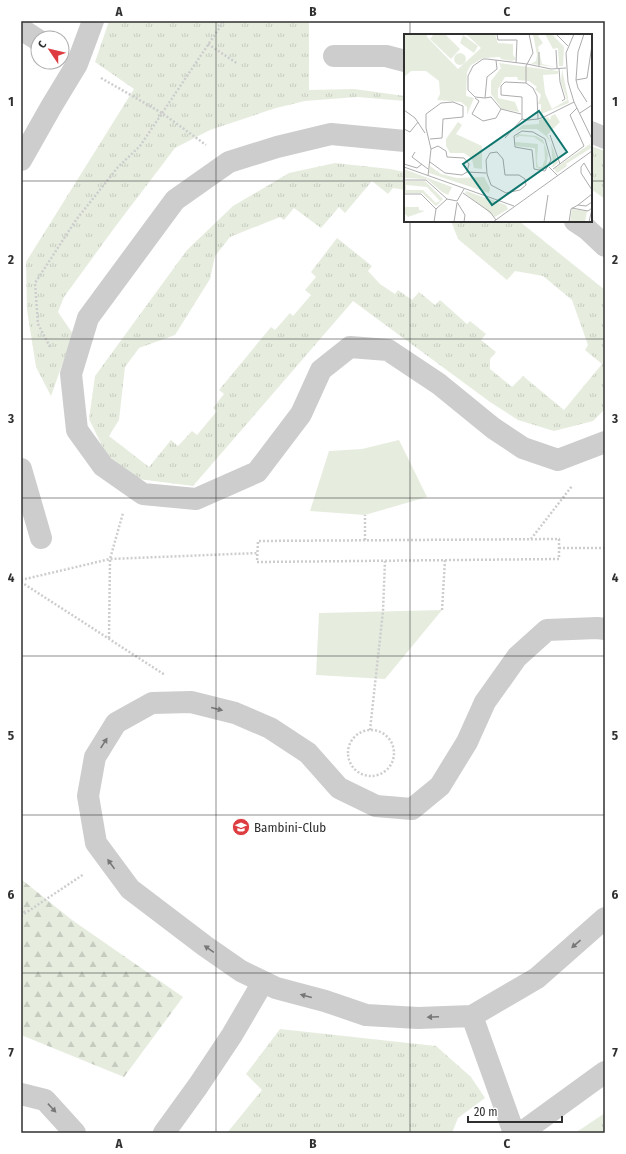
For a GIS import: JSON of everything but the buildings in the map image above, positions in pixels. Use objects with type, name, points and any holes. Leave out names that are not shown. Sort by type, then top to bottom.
[{"type":"street","points":[[70,60],[93,21]]},
{"type":"street","points":[[21,29],[30,35]]},
{"type":"street","points":[[334,56],[386,56],[404,61]]},
{"type":"street","points":[[21,160],[51,107],[66,70]]},
{"type":"street","points":[[592,132],[605,138]]},
{"type":"street","points":[[404,141],[331,134],[277,147],[229,162],[175,200],[88,318],[71,374],[77,430],[103,466],[143,494],[196,499],[257,472],[301,414],[321,370],[350,347],[388,350],[439,384],[493,428],[523,448],[558,460],[605,442]]},
{"type":"street","points":[[576,222],[587,229],[605,246]]},
{"type":"street","points":[[21,469],[41,538]]},
{"type":"street","points":[[605,629],[547,630],[517,657],[485,702],[467,742],[440,786],[412,809],[376,806],[339,788],[308,753],[270,728],[235,714],[191,702],[152,703],[116,724],[95,757],[88,796],[96,843],[130,890],[235,967],[263,982],[276,988],[325,1001],[366,1015],[418,1018],[472,1016],[537,978],[605,918]]},
{"type":"street","points":[[164,1133],[232,1035],[263,982]]},
{"type":"street","points":[[472,1016],[514,1133]]},
{"type":"street","points":[[521,1133],[605,1072]]},
{"type":"street","points":[[21,1094],[45,1100],[75,1133]]},
{"type":"path","points":[[71,374],[55,356],[38,324],[35,283],[76,220],[118,167],[140,146],[224,21]]},
{"type":"path","points":[[208,44],[238,64]]},
{"type":"path","points":[[70,60],[162,113],[229,162]]},
{"type":"path","points":[[531,539],[574,482]]},
{"type":"path","points":[[365,515],[365,540]]},
{"type":"path","points":[[109,638],[110,559],[120,522]]},
{"type":"path","points":[[531,539],[559,539],[559,559],[257,562],[258,541],[531,539]]},
{"type":"path","points":[[559,548],[605,548]]},
{"type":"path","points":[[21,581],[110,559],[258,552]]},
{"type":"path","points":[[442,610],[445,560]]},
{"type":"path","points":[[370,730],[383,611],[386,561]]},
{"type":"path","points":[[21,581],[167,676]]},
{"type":"path","points":[[370,730],[385,734],[394,748],[394,756],[391,764],[385,771],[376,776],[367,776],[358,772],[351,764],[348,755],[349,746],[354,738],[361,732],[370,730]]},
{"type":"path","points":[[21,916],[108,859]]},
{"type":"path","points":[[21,908],[25,913]]},
{"type":"green space","points":[[109,21],[309,21],[309,90],[354,89],[404,96],[404,101],[357,97],[305,101],[276,108],[210,130],[175,148],[64,297],[58,312],[73,334],[51,396],[36,367],[27,310],[26,262],[134,89],[95,62]]},
{"type":"green space","points":[[592,146],[605,151],[605,199],[592,190]]},
{"type":"green space","points":[[335,163],[390,169],[404,172],[404,190],[393,188],[388,194],[372,181],[345,213],[339,207],[321,228],[294,208],[284,220],[280,217],[230,237],[215,256],[210,279],[175,335],[139,348],[125,367],[119,420],[109,436],[149,467],[171,440],[178,446],[192,431],[197,435],[217,411],[213,408],[224,394],[219,390],[271,327],[275,330],[290,313],[293,316],[311,295],[305,290],[316,277],[311,272],[337,238],[372,266],[368,271],[380,284],[395,294],[398,290],[412,300],[419,292],[435,305],[440,300],[467,324],[470,321],[486,334],[481,340],[496,352],[490,359],[490,369],[512,387],[523,376],[564,410],[602,364],[585,350],[588,345],[572,300],[543,276],[515,271],[507,280],[458,239],[451,222],[520,222],[605,290],[605,409],[593,421],[554,431],[518,420],[490,402],[353,301],[193,486],[138,479],[106,454],[89,419],[95,376],[187,250],[233,206],[289,173]]},
{"type":"green space","points":[[399,440],[427,497],[365,515],[310,511],[329,451],[362,449]]},
{"type":"green space","points":[[442,610],[385,679],[316,675],[319,613]]},
{"type":"green space","points":[[21,879],[72,920],[183,997],[124,1077],[21,1035]]},
{"type":"green space","points":[[280,1029],[436,1046],[471,1077],[485,1098],[458,1118],[452,1133],[227,1133],[262,1090],[246,1074]]},
{"type":"green space","points":[[605,1113],[605,1133],[575,1133]]},
{"type":"place","name":"Bambini-Club","points":[[241,827]]}]
